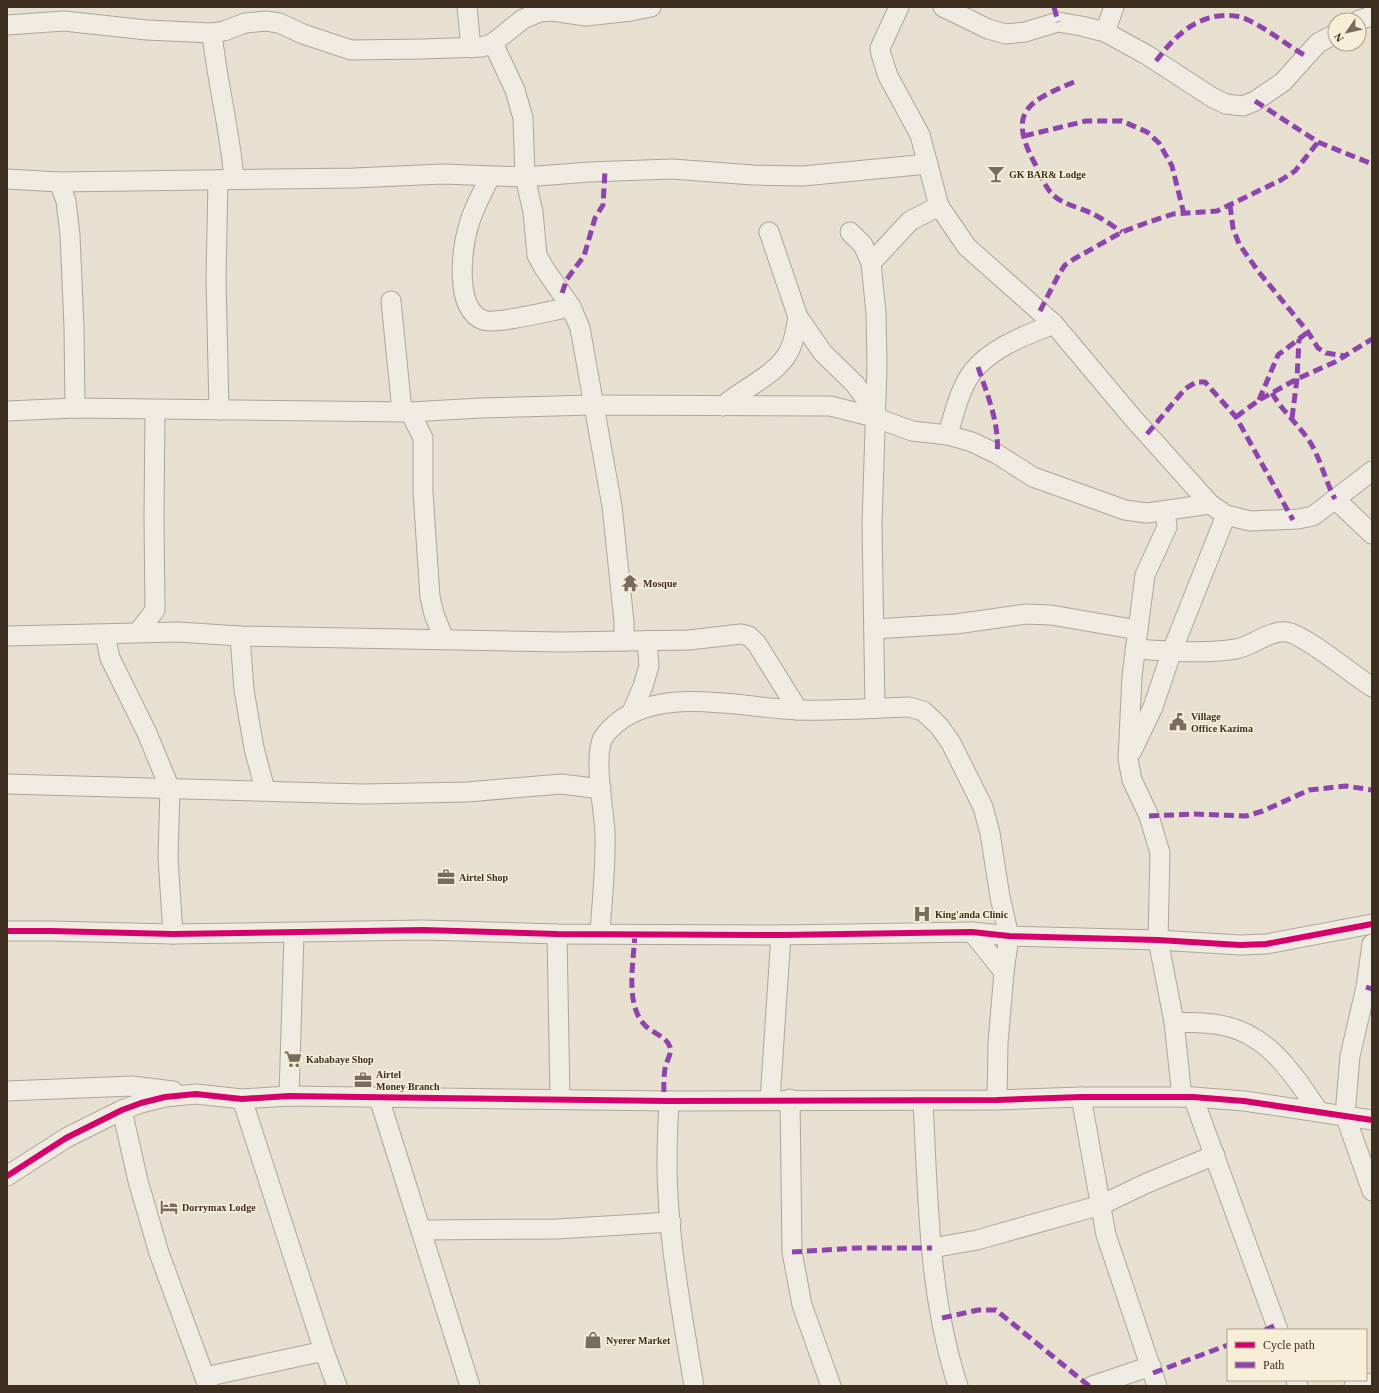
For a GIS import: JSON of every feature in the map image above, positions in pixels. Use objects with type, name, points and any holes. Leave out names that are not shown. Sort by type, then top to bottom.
[{"type":"street","points":[[467,7],[472,48]]},
{"type":"street","points":[[7,25],[64,21],[147,30],[212,33],[224,31],[244,23],[266,20],[279,23],[303,34],[351,50],[472,48],[482,47],[493,43],[523,19],[540,12],[552,11],[586,16],[631,11],[651,7]]},
{"type":"street","points":[[899,7],[880,48],[881,54],[888,76],[920,135],[939,206],[955,232],[967,247],[1054,324],[1132,417],[1210,504],[1226,515],[1250,521],[1298,520],[1313,516],[1372,471]]},
{"type":"street","points":[[943,7],[988,29],[1006,34],[1025,32],[1058,22],[1105,32],[1146,55],[1213,98],[1226,104],[1243,106],[1255,101],[1283,82],[1318,43],[1327,38]]},
{"type":"street","points":[[1105,32],[1114,7]]},
{"type":"street","points":[[212,33],[214,55],[231,144],[216,279],[219,410]]},
{"type":"street","points":[[493,43],[515,90],[523,118],[525,177],[532,212],[537,255],[544,268],[571,307],[580,328],[612,506],[624,622],[624,641]]},
{"type":"street","points":[[7,180],[59,182],[226,180],[354,178],[443,174],[490,177],[525,177],[589,172],[672,169],[753,175],[803,176],[928,164]]},
{"type":"street","points":[[490,177],[470,222],[464,250],[462,282],[467,304],[475,315],[484,321],[504,320],[571,307]]},
{"type":"street","points":[[59,182],[66,201],[70,235],[74,327],[75,408]]},
{"type":"street","points":[[871,263],[910,221],[939,206]]},
{"type":"street","points":[[769,232],[798,317],[824,354],[855,384],[874,414]]},
{"type":"street","points":[[850,232],[863,245],[871,263],[876,313],[877,367],[874,414],[872,524],[875,708]]},
{"type":"street","points":[[391,300],[406,411],[423,438]]},
{"type":"street","points":[[1024,336],[1033,305]]},
{"type":"street","points":[[724,406],[736,395],[776,367],[785,358],[789,352],[798,317]]},
{"type":"street","points":[[948,435],[959,396],[968,378],[1000,348],[1024,336],[1054,324]]},
{"type":"street","points":[[7,411],[75,408],[439,412],[481,408],[593,405],[724,406],[785,404],[830,406],[874,414],[912,431],[948,435],[972,442],[997,454],[1033,477],[1093,500],[1132,511],[1147,513],[1210,504]]},
{"type":"street","points":[[140,631],[155,610],[155,410]]},
{"type":"street","points":[[439,412],[423,438],[423,492],[430,597],[434,614],[444,639]]},
{"type":"street","points":[[1335,499],[1372,534]]},
{"type":"street","points":[[1165,511],[1167,527],[1146,575],[1135,649],[1132,676],[1128,760],[1132,780],[1149,816],[1160,852],[1158,940],[1187,1096],[1215,1156],[1278,1329]]},
{"type":"street","points":[[1128,760],[1153,707],[1172,651],[1226,515]]},
{"type":"street","points":[[155,610],[178,632]]},
{"type":"street","points":[[874,629],[956,624],[1026,614],[1052,615],[1138,630]]},
{"type":"street","points":[[7,636],[105,635],[140,631],[240,636],[648,641],[689,640],[740,634],[749,636],[757,644],[798,710]]},
{"type":"street","points":[[1135,649],[1213,652],[1239,648],[1274,633],[1288,632],[1304,640],[1369,680]]},
{"type":"street","points":[[105,635],[110,658],[147,733],[170,789],[168,858],[173,934]]},
{"type":"street","points":[[240,636],[244,690],[254,748],[265,790]]},
{"type":"street","points":[[632,712],[643,686],[649,666],[648,641]]},
{"type":"street","points":[[600,933],[605,834],[599,754],[602,739],[611,728],[632,712],[650,706],[676,702],[697,702],[798,710],[909,707],[923,711],[939,726],[951,743],[983,807],[990,833],[1000,897],[1009,936],[1004,972],[998,1043],[997,1100]]},
{"type":"street","points":[[7,784],[170,789],[265,790],[363,794],[451,792],[561,784],[601,789]]},
{"type":"street","points":[[7,931],[173,934],[294,934],[423,930],[557,934],[780,935],[972,932],[1009,936],[1158,940],[1240,945],[1266,944],[1372,924]]},
{"type":"street","points":[[972,932],[1004,972]]},
{"type":"street","points":[[289,1096],[294,934]]},
{"type":"street","points":[[557,934],[560,1098]]},
{"type":"street","points":[[770,1100],[780,935]]},
{"type":"street","points":[[1372,944],[1366,987],[1350,1056],[1345,1116],[1372,1191]]},
{"type":"street","points":[[1174,1022],[1221,1025],[1246,1033],[1264,1043],[1290,1069],[1319,1112]]},
{"type":"street","points":[[7,1091],[132,1086],[242,1099],[289,1096],[379,1098],[560,1098],[669,1101],[922,1101],[1187,1096],[1244,1101],[1372,1120]]},
{"type":"street","points":[[7,1176],[66,1138],[122,1110],[165,1097],[196,1094]]},
{"type":"street","points":[[1081,1097],[1109,1243],[1157,1386]]},
{"type":"street","points":[[379,1098],[422,1230],[470,1386]]},
{"type":"street","points":[[242,1099],[324,1351],[337,1386]]},
{"type":"street","points":[[790,1100],[792,1252],[802,1305],[831,1386]]},
{"type":"street","points":[[669,1101],[667,1163],[671,1222],[679,1298],[694,1386]]},
{"type":"street","points":[[922,1101],[932,1248],[937,1295],[953,1371],[958,1386]]},
{"type":"street","points":[[122,1110],[138,1181],[159,1253],[207,1382],[324,1351]]},
{"type":"street","points":[[932,1248],[977,1240],[1101,1205],[1147,1183],[1215,1156]]},
{"type":"street","points":[[422,1230],[557,1229],[671,1222]]},
{"type":"street","points":[[1092,1386],[1151,1366]]},
{"type":"street","points":[[1354,1386],[1372,1383]]},
{"type":"marked path","points":[[1054,7],[1058,22]]},
{"type":"marked path","points":[[1156,61],[1169,45],[1191,26],[1209,18],[1219,16],[1241,17],[1255,23],[1306,56]]},
{"type":"marked path","points":[[1074,82],[1045,95],[1034,102],[1027,110],[1023,119],[1023,131],[1026,145],[1045,185],[1054,196],[1063,202],[1097,216],[1122,232]]},
{"type":"marked path","points":[[1255,101],[1318,142],[1372,164]]},
{"type":"marked path","points":[[1024,136],[1086,121],[1122,121],[1147,132],[1159,143],[1172,166],[1184,214]]},
{"type":"marked path","points":[[1040,311],[1059,274],[1065,265],[1074,259],[1122,232],[1146,223],[1173,214],[1217,211],[1281,180],[1295,171],[1318,142]]},
{"type":"marked path","points":[[562,293],[567,279],[584,256],[595,218],[603,205],[605,171]]},
{"type":"marked path","points":[[1230,205],[1233,228],[1239,244],[1258,271],[1308,332],[1318,348],[1326,353],[1346,356]]},
{"type":"marked path","points":[[1259,400],[1278,355],[1308,332]]},
{"type":"marked path","points":[[1292,418],[1297,379],[1299,339]]},
{"type":"marked path","points":[[1236,417],[1259,400],[1297,379],[1335,362],[1372,339]]},
{"type":"marked path","points":[[978,367],[995,420],[997,432],[997,454]]},
{"type":"marked path","points":[[1147,434],[1185,389],[1196,382],[1205,382],[1236,417],[1293,520]]},
{"type":"marked path","points":[[1272,393],[1310,442],[1335,499]]},
{"type":"marked path","points":[[1149,816],[1194,814],[1246,816],[1263,811],[1309,790],[1346,786],[1372,790]]},
{"type":"marked path","points":[[635,933],[632,967],[632,992],[637,1014],[643,1023],[662,1037],[670,1047],[670,1053],[664,1073],[664,1101]]},
{"type":"marked path","points":[[1366,987],[1372,989]]},
{"type":"marked path","points":[[792,1252],[858,1248],[932,1248]]},
{"type":"marked path","points":[[942,1318],[978,1310],[996,1310],[1089,1386]]},
{"type":"marked path","points":[[1267,1329],[1276,1325]]},
{"type":"marked path","points":[[1153,1373],[1227,1345]]},
{"type":"cycle path","points":[[7,931],[173,934],[423,930],[557,934],[781,935],[972,932],[1009,936],[1158,940],[1240,945],[1266,944],[1372,924]]},
{"type":"cycle path","points":[[7,1176],[66,1138],[122,1110],[141,1103],[165,1097],[196,1094],[242,1099],[289,1096],[669,1101],[997,1100],[1081,1097],[1193,1097],[1244,1101],[1372,1120]]},
{"type":"place","name":"GK BAR& Lodge","points":[[996,174]]},
{"type":"place","name":"Mosque","points":[[630,583]]},
{"type":"place","name":"Village Office Kazima","points":[[1178,722]]},
{"type":"place","name":"Airtel Shop","points":[[446,877]]},
{"type":"place","name":"King'anda Clinic","points":[[922,914]]},
{"type":"place","name":"Kababaye Shop","points":[[293,1059]]},
{"type":"place","name":"Airtel Money Branch","points":[[363,1080]]},
{"type":"place","name":"Dorrymax Lodge","points":[[169,1207]]},
{"type":"place","name":"Nyerer Market","points":[[593,1340]]}]
